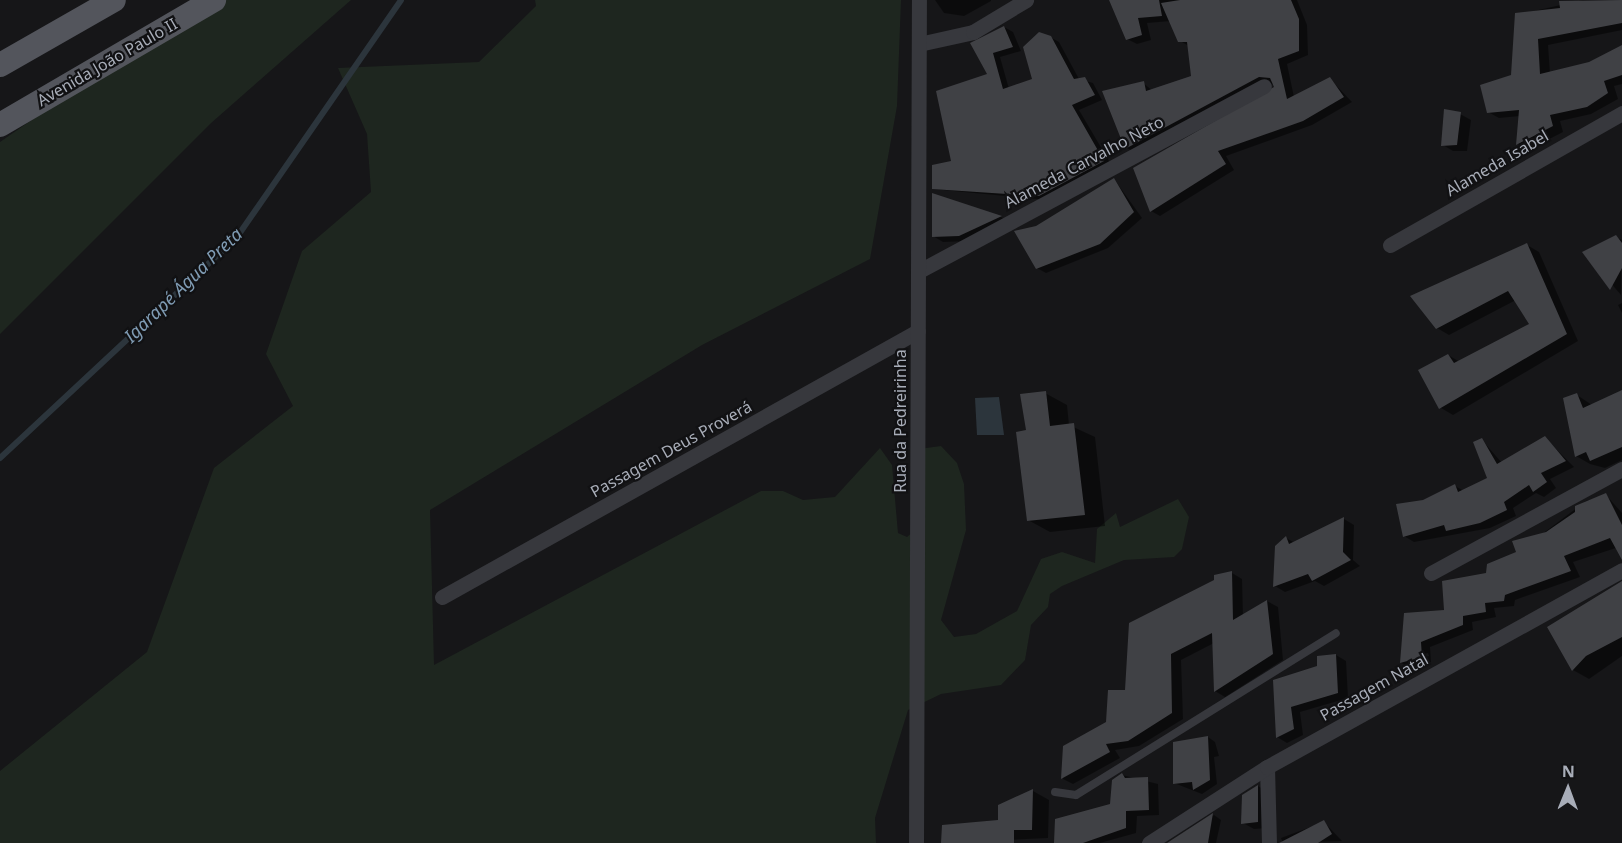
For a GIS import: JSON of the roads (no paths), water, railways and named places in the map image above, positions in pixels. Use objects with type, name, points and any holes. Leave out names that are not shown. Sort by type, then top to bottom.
[{"type":"main road","points":[[0,65],[114,0]]},
{"type":"main road","name":"Avenida João Paulo II","points":[[0,125],[214,0]]},
{"type":"street","name":"Rua da Pedreirinha","points":[[916,843],[918,331],[921,270],[919,0]]},
{"type":"street","points":[[919,44],[973,32],[1026,0]]},
{"type":"street","name":"Alameda Carvalho Neto","points":[[921,270],[1264,86]]},
{"type":"street","name":"Alameda Isabel","points":[[1390,245],[1622,112]]},
{"type":"street","name":"Passagem Deus Proverá","points":[[442,597],[918,331]]},
{"type":"street","points":[[1431,573],[1622,469]]},
{"type":"street","name":"Passagem Natal","points":[[1149,843],[1267,767],[1622,570]]},
{"type":"street","points":[[1267,767],[1269,843]]},
{"type":"lane","points":[[1055,792],[1077,795],[1336,633]]},
{"type":"waterway","name":"Igarapé Água Preta","points":[[0,458],[237,237],[401,0]]}]
